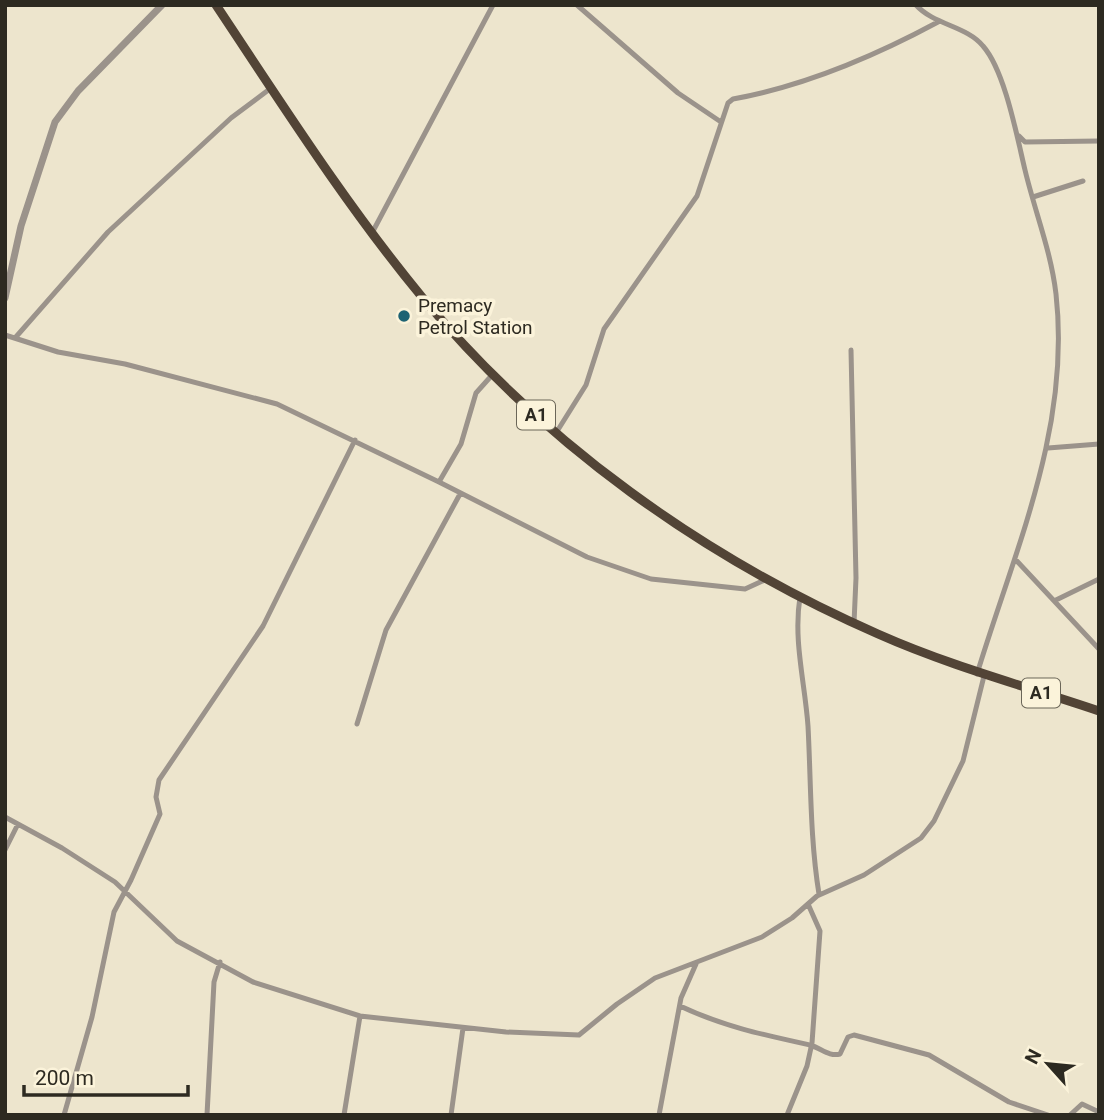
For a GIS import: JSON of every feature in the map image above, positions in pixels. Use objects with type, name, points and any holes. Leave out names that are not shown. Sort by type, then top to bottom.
[{"type":"highway","name":"A1","points":[[216,5],[372,233],[424,299],[493,374],[556,433],[662,514],[800,597],[854,624],[981,675],[1099,711]]},
{"type":"street","points":[[5,298],[21,226],[55,122],[76,94],[162,5]]},
{"type":"street","points":[[372,233],[493,5]]},
{"type":"street","points":[[577,5],[678,93],[721,122]]},
{"type":"street","points":[[5,817],[80,859],[125,891],[177,941],[253,982],[360,1016],[463,1028],[579,1035],[643,985],[762,937],[820,894],[849,884],[912,846],[929,830],[967,750],[981,675],[1048,448],[1054,408],[1057,310],[1052,269],[1017,134],[988,52],[978,40],[938,22],[916,5]]},
{"type":"street","points":[[556,433],[586,385],[604,329],[697,196],[721,122],[733,99],[791,88],[890,48],[938,22]]},
{"type":"street","points":[[15,338],[108,232],[232,118],[271,88]]},
{"type":"street","points":[[1017,134],[1025,142],[1099,141]]},
{"type":"street","points":[[1033,197],[1083,181]]},
{"type":"street","points":[[5,335],[58,352],[125,364],[261,399],[302,414],[587,557],[658,581],[745,589],[767,579]]},
{"type":"street","points":[[851,350],[854,624]]},
{"type":"street","points":[[439,482],[461,444],[476,393],[493,374]]},
{"type":"street","points":[[64,1115],[92,1017],[110,923],[158,819],[157,789],[165,769],[208,712],[263,626],[355,440]]},
{"type":"street","points":[[1048,448],[1099,444]]},
{"type":"street","points":[[357,724],[386,630],[460,494]]},
{"type":"street","points":[[1015,559],[1099,649]]},
{"type":"street","points":[[1056,600],[1099,579]]},
{"type":"street","points":[[800,597],[798,636],[808,724],[809,791],[820,894]]},
{"type":"street","points":[[5,850],[18,824]]},
{"type":"street","points":[[787,1115],[811,1046],[820,936],[808,904]]},
{"type":"street","points":[[207,1115],[215,976],[220,962]]},
{"type":"street","points":[[659,1115],[680,1006],[696,964]]},
{"type":"street","points":[[680,1006],[719,1025],[839,1055],[848,1037],[854,1035],[908,1047],[929,1055],[1009,1102],[1048,1115]]},
{"type":"street","points":[[344,1115],[360,1016]]},
{"type":"street","points":[[451,1115],[463,1028]]},
{"type":"street","points":[[1070,1115],[1082,1104],[1099,1112]]},
{"type":"place","name":"Premacy Petrol Station","points":[[404,316]]}]
